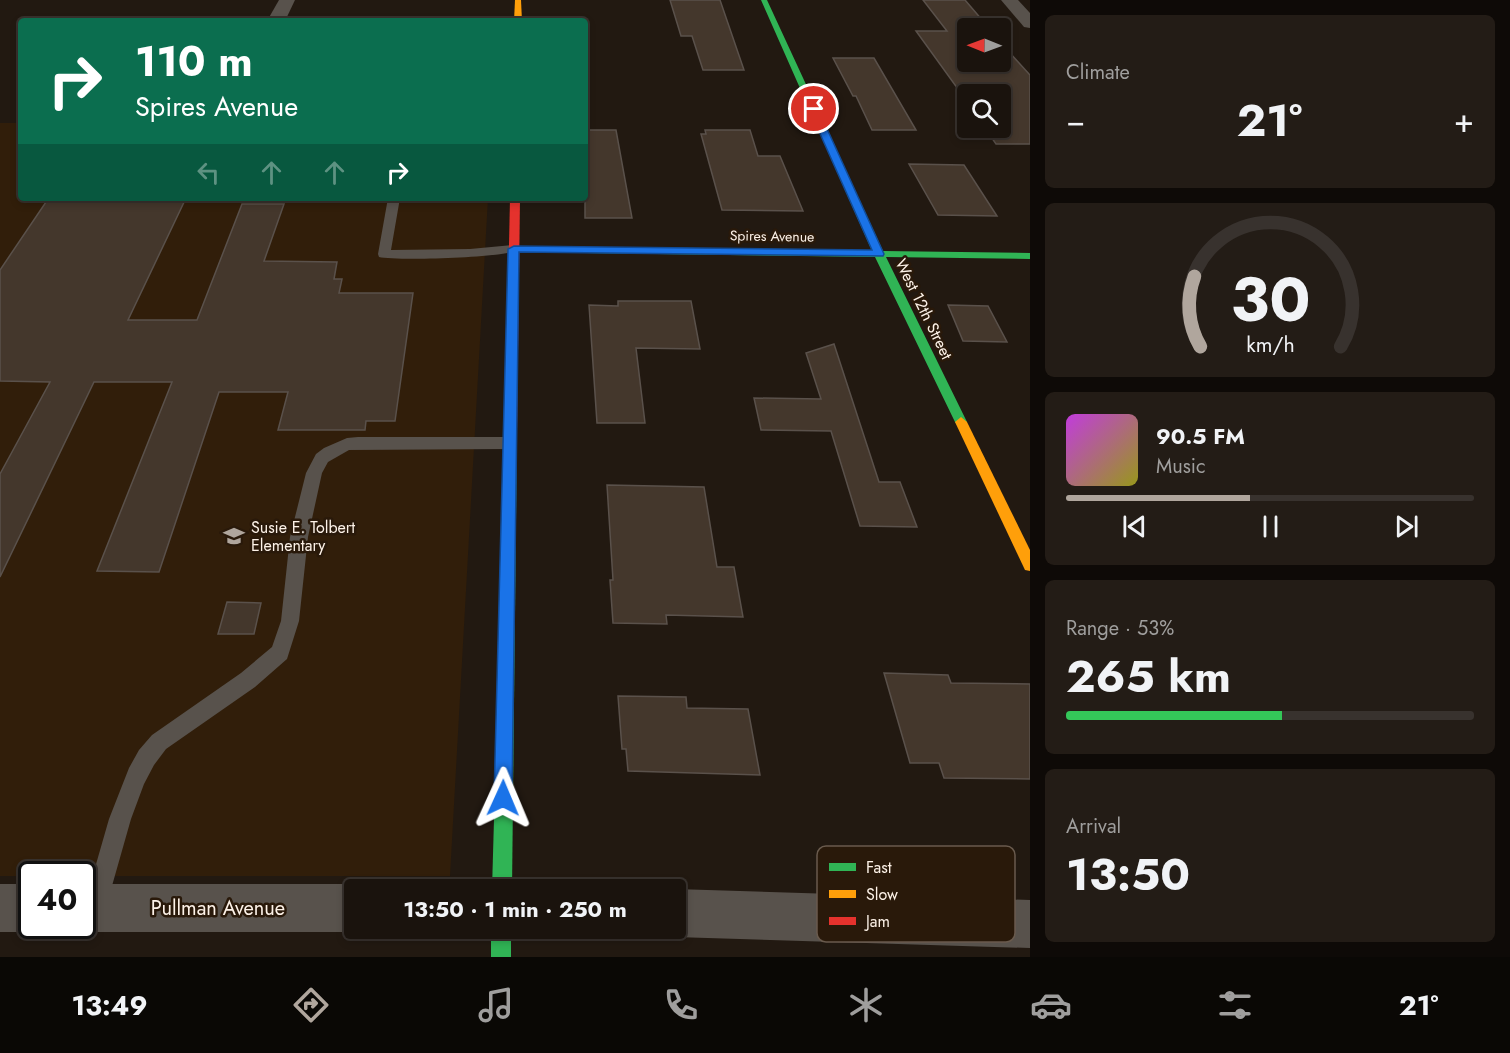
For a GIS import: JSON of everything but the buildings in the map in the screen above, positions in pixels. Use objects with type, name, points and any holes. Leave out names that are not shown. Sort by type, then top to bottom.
[{"type":"street","points":[[278,18],[287,0]]},
{"type":"street","points":[[518,0],[518,18]]},
{"type":"street","name":"West 12th Street","points":[[764,0],[879,254],[1030,565]]},
{"type":"street","points":[[1009,0],[1030,22]]},
{"type":"street","points":[[502,879],[514,201]]},
{"type":"street","name":"Spires Avenue","points":[[514,249],[1030,256]]},
{"type":"street","points":[[0,908],[18,908]]},
{"type":"street","name":"Pullman Avenue","points":[[96,908],[344,908]]},
{"type":"street","points":[[686,913],[817,917]]},
{"type":"street","points":[[1015,924],[1030,924]]},
{"type":"street","points":[[501,939],[501,957]]},
{"type":"lane","points":[[393,201],[384,254],[470,253],[514,249]]},
{"type":"lane","points":[[96,888],[135,777],[149,752],[168,735],[248,680],[280,653],[290,621],[305,504],[314,473],[322,458],[339,447],[358,443],[508,443]]},
{"type":"shaded area","name":"Susie E. Tolbert Elementary","points":[[0,123],[18,123],[18,201],[488,201],[450,876],[96,876],[96,861],[18,861],[18,876],[0,876]]},
{"type":"traffic: fast","points":[[764,0],[879,254],[961,422]]},
{"type":"traffic: fast","points":[[514,249],[1030,256]]},
{"type":"traffic: fast","points":[[502,879],[511,430]]},
{"type":"traffic: fast","points":[[501,939],[501,957]]},
{"type":"traffic: slow","points":[[518,0],[518,18]]},
{"type":"traffic: slow","points":[[961,422],[1030,565]]},
{"type":"traffic: jam","points":[[511,430],[515,201]]},
{"type":"place","name":"Susie E. Tolbert Elementary","points":[[234,536]]},
{"type":"route","points":[[503,798],[508,443],[514,249],[879,254],[814,109]]}]
